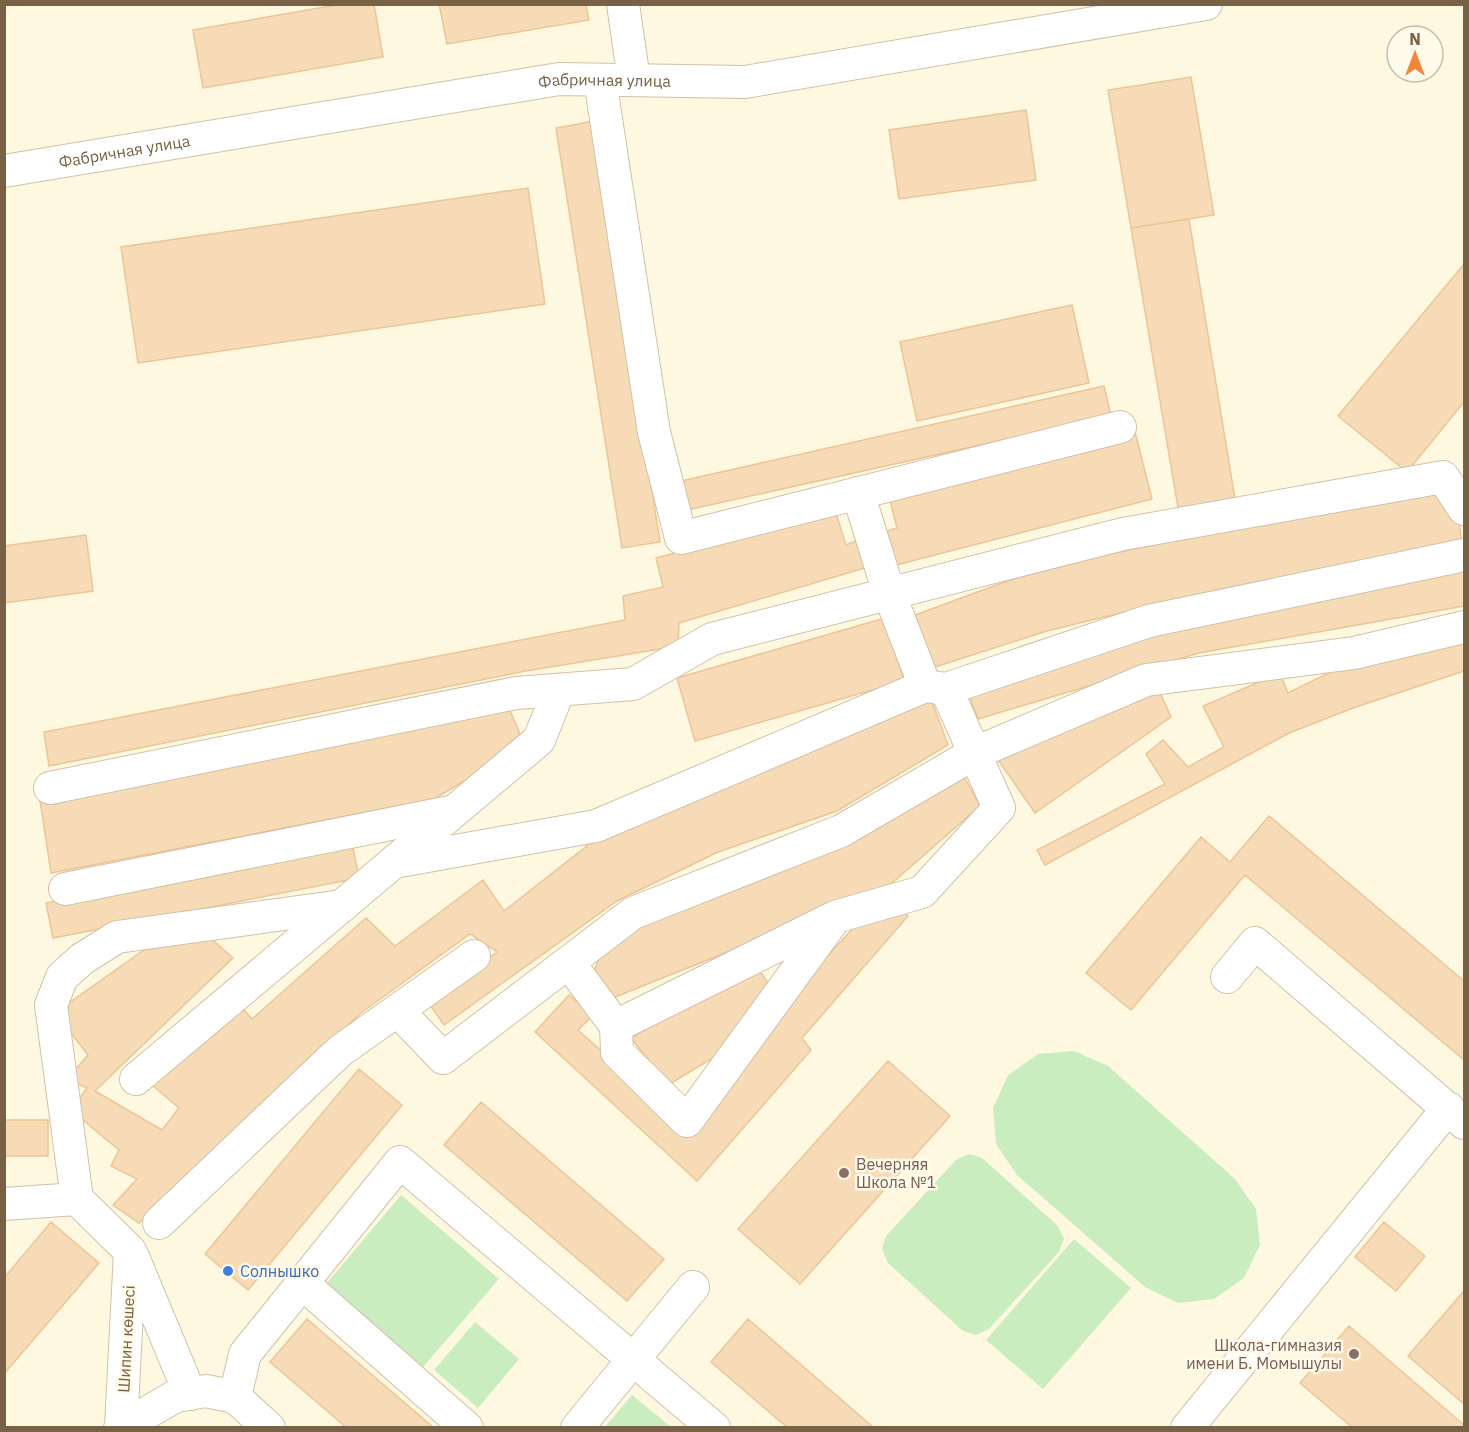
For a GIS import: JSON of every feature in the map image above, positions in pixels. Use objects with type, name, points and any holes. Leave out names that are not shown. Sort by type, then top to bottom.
[{"type":"street","points":[[623,4],[634,80]]},
{"type":"street","name":"Фабричная улица","points":[[4,171],[560,79],[745,82],[1206,4]]},
{"type":"street","points":[[600,80],[654,432],[681,538],[1120,427]]},
{"type":"street","points":[[50,788],[516,693],[633,684],[712,639],[1122,534],[1443,477],[1464,509]]},
{"type":"street","points":[[616,1026],[835,917],[922,892],[999,808],[975,753],[936,688],[890,593],[858,493]]},
{"type":"street","points":[[394,862],[596,826],[936,688],[1149,621],[1464,555]]},
{"type":"street","points":[[398,1011],[443,1058],[633,913],[842,831],[975,753],[1146,680],[1354,653],[1464,627]]},
{"type":"street","points":[[136,1079],[539,740],[559,690]]},
{"type":"street","points":[[65,889],[454,812]]},
{"type":"street","points":[[10,1210],[77,1199],[51,1005],[62,977],[82,959],[117,936],[342,906]]},
{"type":"street","points":[[569,963],[616,1026],[617,1052],[687,1120],[835,917]]},
{"type":"street","points":[[1187,1428],[1456,1116],[1255,943],[1227,977]]},
{"type":"street","points":[[159,1224],[340,1051],[474,956]]},
{"type":"street","points":[[269,1428],[235,1397],[245,1354],[400,1162],[714,1428]]},
{"type":"street","name":"Шипин көшесі","points":[[77,1199],[130,1251],[190,1394]]},
{"type":"street","name":"Шипин көшесі","points":[[121,1427],[130,1251]]},
{"type":"street","points":[[302,1283],[467,1428]]},
{"type":"street","points":[[577,1428],[693,1287]]},
{"type":"street","name":"Шипин көшесі","points":[[121,1427],[176,1396],[206,1391],[235,1397]]},
{"type":"green space","points":[[1074,1051],[1108,1066],[1235,1179],[1256,1209],[1260,1245],[1244,1278],[1214,1299],[1178,1303],[1145,1287],[1017,1175],[996,1144],[993,1108],[1008,1075],[1038,1054]]},
{"type":"green space","points":[[969,1154],[982,1158],[1058,1226],[1064,1239],[1059,1252],[989,1329],[976,1335],[963,1331],[888,1263],[882,1249],[886,1236],[956,1160]]},
{"type":"green space","points":[[401,1195],[499,1279],[423,1367],[326,1284]]},
{"type":"green space","points":[[1074,1239],[1131,1288],[1043,1389],[986,1340]]},
{"type":"green space","points":[[475,1322],[519,1359],[478,1408],[434,1370]]},
{"type":"green space","points":[[632,1395],[671,1427],[605,1427]]},
{"type":"building","points":[[342,4],[374,4],[383,57],[203,88],[193,30]]},
{"type":"building","points":[[439,4],[586,4],[589,20],[447,44]]},
{"type":"building","points":[[1191,77],[1214,215],[1131,228],[1108,90]]},
{"type":"building","points":[[1026,110],[1036,180],[899,199],[889,130]]},
{"type":"building","points":[[594,121],[660,542],[622,548],[556,128]]},
{"type":"building","points":[[528,188],[545,304],[138,363],[121,247]]},
{"type":"building","points":[[1189,219],[1235,499],[1178,508],[1131,228]]},
{"type":"building","points":[[1464,264],[1464,402],[1407,472],[1338,416]]},
{"type":"building","points":[[1072,305],[1089,383],[917,421],[900,342]]},
{"type":"building","points":[[1104,386],[1111,416],[687,510],[681,481]]},
{"type":"building","points":[[1135,432],[1152,499],[896,565],[887,531],[897,528],[889,496]]},
{"type":"building","points":[[1431,486],[1458,514],[1462,545],[1149,606],[1047,631],[932,668],[915,615],[1040,569]]},
{"type":"building","points":[[835,510],[846,545],[861,539],[868,567],[679,623],[678,646],[526,671],[49,766],[44,732],[625,620],[623,596],[663,587],[656,558]]},
{"type":"building","points":[[86,535],[93,591],[4,603],[4,546]]},
{"type":"building","points":[[1464,570],[1464,606],[1199,653],[978,719],[966,687],[1159,629]]},
{"type":"building","points":[[885,618],[904,681],[695,741],[677,678]]},
{"type":"building","points":[[1464,635],[1464,671],[1353,708],[1289,733],[1045,865],[1037,850],[1165,784],[1146,754],[1163,740],[1188,767],[1224,747],[1203,706],[1280,673],[1288,693],[1347,664]]},
{"type":"building","points":[[1158,688],[1171,717],[1035,813],[994,754]]},
{"type":"building","points":[[928,691],[948,745],[837,811],[718,852],[617,901],[444,1025],[428,1002],[497,952],[470,934],[361,1013],[139,1223],[113,1205],[137,1179],[111,1166],[119,1150],[71,1110],[87,1088],[67,1079],[88,1055],[64,1024],[69,1003],[144,950],[206,934],[233,958],[95,1091],[162,1130],[179,1108],[152,1085],[240,1005],[252,1019],[366,918],[395,946],[483,880],[504,911],[592,842]]},
{"type":"building","points":[[507,703],[520,734],[481,771],[434,799],[51,873],[40,800]]},
{"type":"building","points":[[962,773],[980,806],[885,889],[610,999],[593,975],[601,952],[624,929]]},
{"type":"building","points":[[1269,816],[1464,981],[1464,1060],[1245,875],[1131,1010],[1086,973],[1201,837],[1230,862]]},
{"type":"building","points":[[352,843],[359,878],[53,938],[46,903]]},
{"type":"building","points":[[897,906],[908,916],[802,1038],[811,1050],[697,1181],[535,1032],[569,995],[593,1015],[578,1030],[691,1131],[808,977],[856,925]]},
{"type":"building","points":[[755,964],[770,986],[736,1044],[668,1085],[631,1038]]},
{"type":"building","name":"Вечерняя Школа №1","points":[[888,1061],[950,1116],[800,1284],[738,1229]]},
{"type":"building","points":[[359,1069],[402,1105],[248,1290],[205,1254]]},
{"type":"building","points":[[481,1102],[664,1259],[627,1301],[444,1145]]},
{"type":"building","points":[[4,1120],[48,1120],[48,1156],[4,1156]]},
{"type":"building","points":[[51,1222],[99,1263],[4,1374],[4,1278]]},
{"type":"building","points":[[1384,1222],[1425,1256],[1396,1291],[1355,1257]]},
{"type":"building","points":[[1464,1291],[1464,1404],[1408,1356]]},
{"type":"building","points":[[307,1319],[434,1428],[347,1428],[270,1362]]},
{"type":"building","points":[[748,1319],[874,1428],[788,1428],[711,1362]]},
{"type":"building","name":"Школа-гимназия имени Б. Момышулы","points":[[1349,1326],[1464,1425],[1464,1428],[1353,1428],[1300,1383]]},
{"type":"place","name":"Вечерняя Школа №1","points":[[844,1173]]},
{"type":"place","name":"Солнышко","points":[[228,1271]]},
{"type":"place","name":"Школа-гимназия имени Б. Момышулы","points":[[1354,1354]]}]
